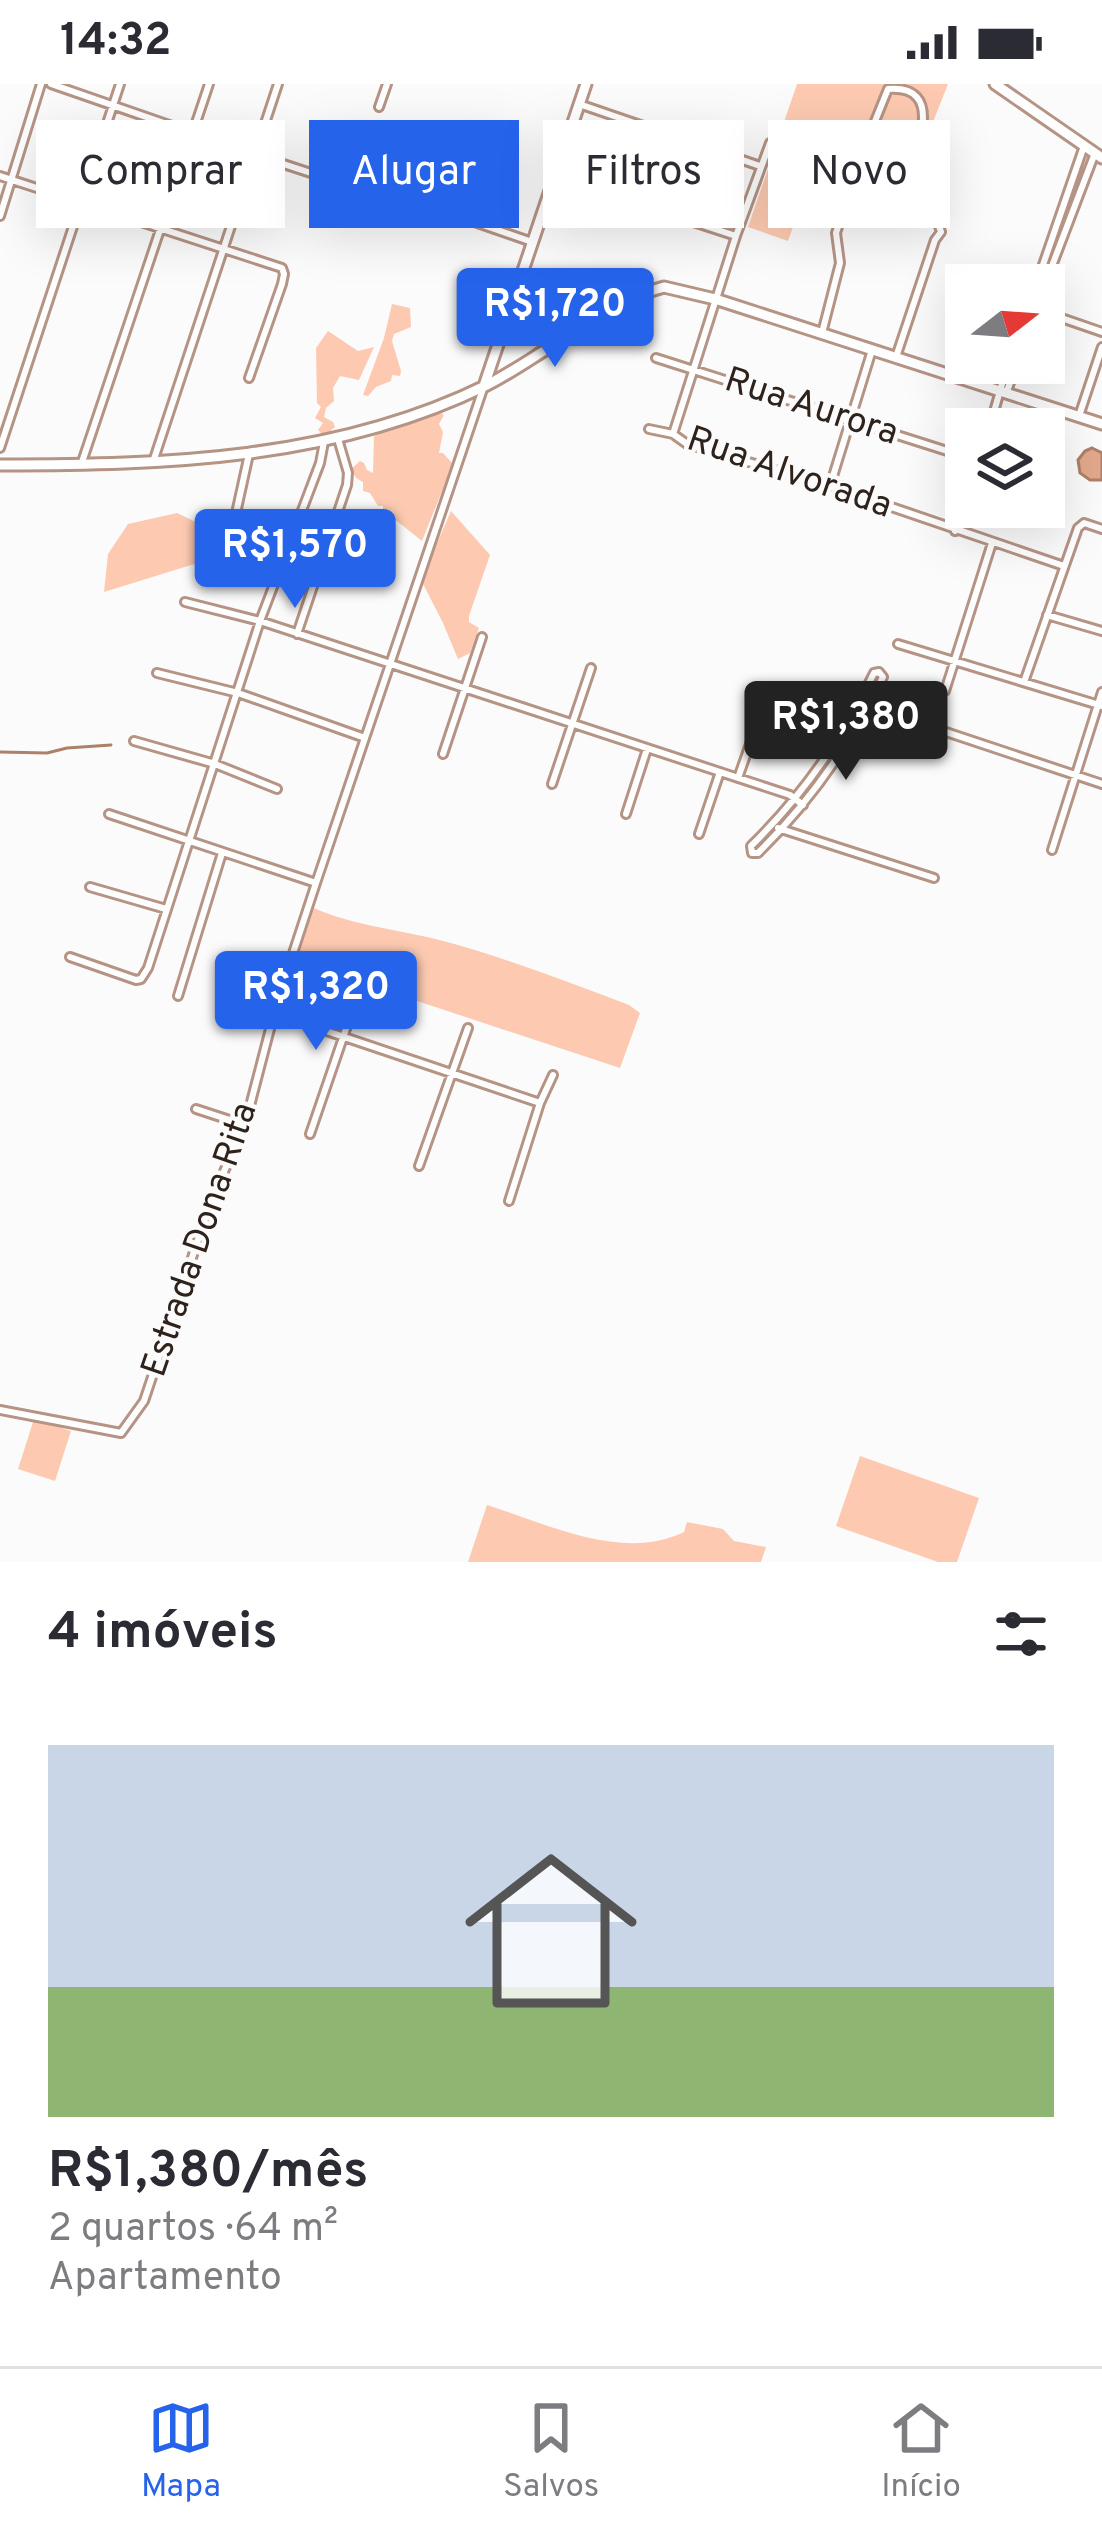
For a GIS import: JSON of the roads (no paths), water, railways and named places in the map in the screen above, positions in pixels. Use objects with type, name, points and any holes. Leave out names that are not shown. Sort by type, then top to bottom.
[{"type":"main road","name":"Estrada Dona Rita","points":[[484,386],[586,84]]},
{"type":"main road","points":[[995,84],[1094,153]]},
{"type":"main road","points":[[0,465],[153,462],[249,454],[338,439],[484,386],[651,290],[664,287],[716,299],[1102,424]]},
{"type":"street","points":[[0,216],[41,84]]},
{"type":"street","points":[[51,84],[157,120]]},
{"type":"street","points":[[107,120],[119,84]]},
{"type":"street","points":[[197,120],[209,84]]},
{"type":"street","points":[[267,120],[278,84]]},
{"type":"street","points":[[379,106],[387,84]]},
{"type":"street","points":[[821,333],[840,263],[836,233],[861,156],[888,89],[906,90],[920,97],[924,117],[894,205],[938,223],[941,232],[896,357]]},
{"type":"street","points":[[579,104],[760,166]]},
{"type":"street","points":[[674,434],[768,148]]},
{"type":"street","points":[[1049,264],[1094,153]]},
{"type":"street","points":[[285,164],[388,193],[533,243]]},
{"type":"street","points":[[0,176],[36,187]]},
{"type":"street","points":[[0,448],[73,228]]},
{"type":"street","points":[[80,465],[162,228]]},
{"type":"street","points":[[165,228],[282,268],[282,284],[249,378]]},
{"type":"street","points":[[153,462],[230,228]]},
{"type":"street","points":[[712,228],[736,236]]},
{"type":"street","points":[[1065,319],[1102,332]]},
{"type":"street","points":[[1079,416],[1102,347]]},
{"type":"street","points":[[830,486],[872,350]]},
{"type":"street","name":"Rua Aurora","points":[[656,358],[945,450]]},
{"type":"street","points":[[995,408],[1005,384]]},
{"type":"street","name":"Estrada Dona Rita","points":[[0,1410],[121,1433],[144,1401],[221,1178],[245,1125],[277,1003],[484,386]]},
{"type":"street","name":"Rua Alvorada","points":[[650,429],[1064,566]]},
{"type":"street","points":[[297,634],[347,485],[338,439]]},
{"type":"street","points":[[70,957],[136,980],[148,968],[260,621],[324,442]]},
{"type":"street","points":[[233,527],[249,454]]},
{"type":"street","points":[[1024,682],[1078,528],[1084,524],[1102,529]]},
{"type":"street","points":[[945,691],[992,543]]},
{"type":"street","points":[[185,602],[260,621],[799,802]]},
{"type":"street","points":[[1047,615],[1102,632]]},
{"type":"street","points":[[443,754],[482,637]]},
{"type":"street","points":[[898,644],[1100,706]]},
{"type":"street","points":[[552,784],[591,668]]},
{"type":"street","points":[[777,827],[751,846],[752,853],[758,853],[839,756],[874,673],[880,672],[883,677],[863,705]]},
{"type":"street","points":[[157,673],[238,693],[365,738]]},
{"type":"street","points":[[1052,850],[1102,692]]},
{"type":"street","points":[[863,705],[1102,784]]},
{"type":"street","points":[[738,778],[756,727]]},
{"type":"street","points":[[134,741],[215,764],[277,789]]},
{"type":"street","points":[[626,814],[647,748]]},
{"type":"street","points":[[699,834],[720,772]]},
{"type":"street","points":[[109,814],[316,883]]},
{"type":"street","points":[[777,827],[934,878]]},
{"type":"street","points":[[178,996],[222,853]]},
{"type":"street","points":[[90,887],[166,908]]},
{"type":"street","points":[[310,1134],[361,985]]},
{"type":"street","points":[[276,1014],[540,1103]]},
{"type":"street","points":[[419,1166],[468,1028]]},
{"type":"street","points":[[509,1201],[540,1103],[554,1075]]},
{"type":"street","points":[[196,1109],[245,1125]]},
{"type":"waterway","points":[[0,752],[47,753],[111,745]]}]
